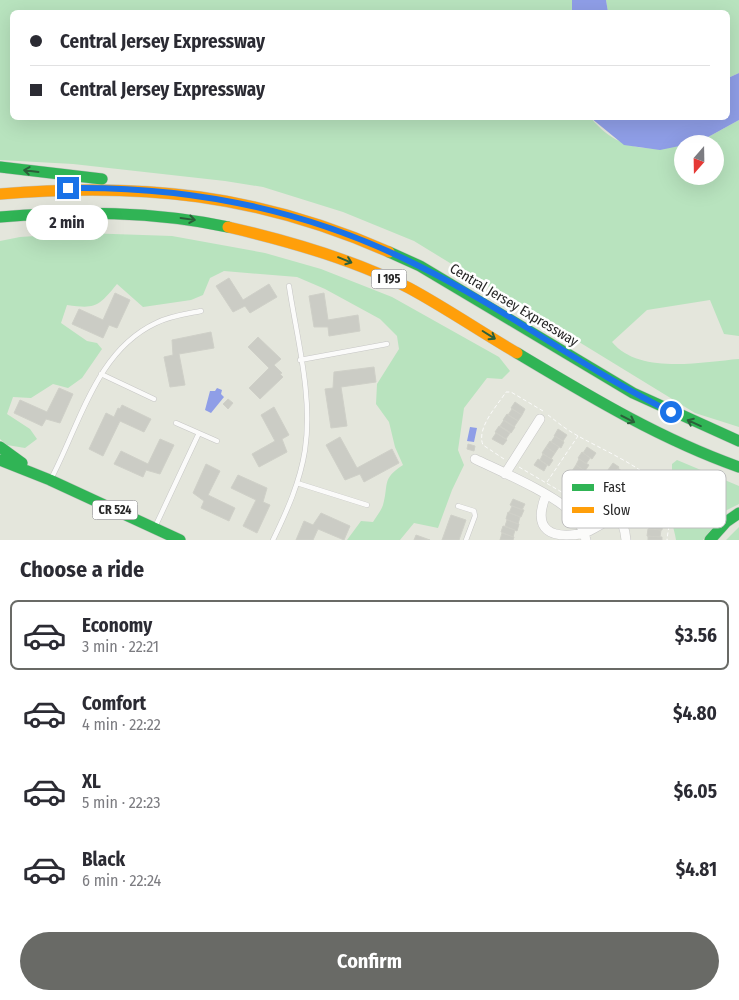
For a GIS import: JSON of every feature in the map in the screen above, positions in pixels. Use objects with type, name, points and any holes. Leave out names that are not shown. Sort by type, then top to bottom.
[{"type":"main road","points":[[0,167],[110,180],[148,189]]},
{"type":"main road","name":"Central Jersey Expressway","points":[[0,194],[68,188],[148,189],[209,196],[277,211],[350,235],[385,249],[454,284],[633,393],[671,412],[739,441]]},
{"type":"main road","name":"I 195","points":[[0,217],[90,211],[167,216],[270,235],[314,248],[375,272],[441,305],[621,415],[692,449],[739,467]]},
{"type":"main road","points":[[0,226],[89,218],[167,216]]},
{"type":"main road","name":"CR 524","points":[[0,448],[50,480]]},
{"type":"main road","name":"CR 524","points":[[0,460],[50,480],[158,533],[176,539]]},
{"type":"main road","points":[[726,522],[739,513]]},
{"type":"main road","points":[[710,540],[721,528]]},
{"type":"street","points":[[504,474],[540,419]]},
{"type":"street","points":[[475,459],[546,495],[562,506]]},
{"type":"street","points":[[546,495],[540,515],[542,526],[546,531],[563,538],[585,537],[598,528]]},
{"type":"lane","points":[[273,540],[297,483],[307,429],[300,360],[289,286]]},
{"type":"lane","points":[[50,480],[101,374],[113,356],[142,331],[165,320],[201,311]]},
{"type":"lane","points":[[300,360],[387,344]]},
{"type":"lane","points":[[101,374],[154,399]]},
{"type":"lane","points":[[176,423],[216,441]]},
{"type":"lane","points":[[158,533],[198,433]]},
{"type":"lane","points":[[297,483],[368,505]]},
{"type":"lane","points":[[458,506],[474,511],[475,516],[466,540]]},
{"type":"path","points":[[562,492],[483,446],[481,438],[484,427],[508,391],[539,408],[578,436],[616,455],[637,470]]},
{"type":"path","points":[[546,483],[578,436]]},
{"type":"green space","points":[[0,0],[572,0],[572,10],[10,10],[10,120],[593,120],[610,136],[632,146],[644,148],[674,146],[674,185],[724,185],[724,135],[712,135],[739,120],[739,336],[724,334],[710,300],[647,310],[612,342],[624,352],[638,359],[654,363],[690,364],[739,359],[739,427],[695,413],[414,241],[343,212],[263,187],[73,164],[0,160]]},
{"type":"green space","points":[[606,0],[739,0],[739,73],[730,77],[730,10],[608,10]]},
{"type":"green space","points":[[84,233],[172,236],[265,253],[321,269],[392,297],[499,357],[510,371],[502,379],[487,378],[464,408],[458,450],[464,465],[452,490],[438,528],[414,523],[400,540],[347,540],[361,521],[373,522],[383,505],[387,483],[391,474],[403,465],[395,447],[389,422],[376,404],[377,384],[399,349],[397,336],[380,319],[325,289],[297,277],[224,271],[210,278],[203,295],[191,300],[143,307],[117,284],[96,305],[84,307],[67,305],[61,323],[87,341],[97,343],[102,349],[82,378],[68,388],[53,384],[31,398],[13,397],[7,414],[30,429],[37,439],[25,448],[7,445],[0,439],[0,241],[20,237]]},
{"type":"green space","points":[[677,460],[701,470],[672,470],[672,464]]},
{"type":"green space","points":[[726,481],[739,486],[739,504],[726,510]]},
{"type":"green space","points":[[739,527],[739,540],[726,540]]},
{"type":"green space","points":[[712,528],[703,540],[676,540],[674,529]]},
{"type":"water","points":[[572,0],[606,0],[608,10],[572,10]]},
{"type":"water","points":[[739,73],[739,120],[712,135],[674,135],[674,147],[660,150],[624,145],[593,120],[730,120],[730,77]]},
{"type":"water","points":[[217,388],[222,390],[221,394],[224,397],[211,413],[205,410],[210,391],[215,391]]},
{"type":"water","points":[[470,427],[477,428],[474,442],[467,441]]},
{"type":"building","points":[[229,278],[243,300],[269,284],[277,297],[250,313],[245,306],[233,312],[216,286]]},
{"type":"building","points":[[115,293],[130,300],[117,328],[109,325],[103,338],[72,324],[79,309],[103,320]]},
{"type":"building","points":[[324,293],[328,320],[358,315],[360,331],[329,336],[328,327],[314,327],[309,296]]},
{"type":"building","points":[[211,332],[214,348],[179,354],[185,385],[170,387],[164,357],[173,355],[172,340]]},
{"type":"building","points":[[258,337],[281,359],[274,365],[282,373],[280,374],[283,377],[260,399],[249,388],[269,368],[248,347]]},
{"type":"building","points":[[374,367],[376,382],[341,387],[347,426],[331,428],[325,389],[333,388],[334,372]]},
{"type":"building","points":[[59,388],[73,394],[60,423],[46,419],[42,426],[14,413],[20,400],[47,412]]},
{"type":"building","points":[[228,399],[233,403],[228,409],[223,404]]},
{"type":"building","points":[[515,402],[525,409],[522,415],[511,408]]},
{"type":"building","points":[[122,405],[151,419],[144,432],[120,421],[103,456],[89,449],[106,413],[114,417],[118,408],[120,409]]},
{"type":"building","points":[[274,407],[289,435],[282,439],[287,452],[259,467],[252,454],[275,441],[261,415]]},
{"type":"building","points":[[512,409],[522,415],[518,421],[508,415]]},
{"type":"building","points":[[507,414],[518,421],[514,427],[503,420]]},
{"type":"building","points":[[504,420],[515,427],[511,433],[500,426]]},
{"type":"building","points":[[499,426],[510,433],[506,439],[495,432]]},
{"type":"building","points":[[558,429],[567,435],[563,441],[554,436]]},
{"type":"building","points":[[496,433],[507,440],[503,445],[492,439]]},
{"type":"building","points":[[555,436],[564,442],[561,448],[551,442]]},
{"type":"building","points":[[340,437],[357,468],[392,449],[399,463],[364,482],[360,474],[345,480],[326,445]]},
{"type":"building","points":[[160,439],[174,445],[160,474],[146,470],[143,477],[114,464],[121,451],[148,464]]},
{"type":"building","points":[[550,441],[559,447],[555,453],[546,447]]},
{"type":"building","points":[[468,444],[475,446],[474,451],[467,449]]},
{"type":"building","points":[[546,447],[555,453],[551,459],[542,453]]},
{"type":"building","points":[[587,447],[596,453],[592,459],[583,453]]},
{"type":"building","points":[[582,452],[590,458],[586,464],[578,458]]},
{"type":"building","points":[[543,454],[553,460],[549,466],[540,460]]},
{"type":"building","points":[[538,459],[547,465],[544,471],[534,465]]},
{"type":"building","points":[[579,459],[589,465],[584,470],[576,465]]},
{"type":"building","points":[[613,463],[619,467],[617,470],[608,470]]},
{"type":"building","points":[[206,464],[220,471],[208,495],[235,508],[229,521],[201,508],[204,501],[193,493]]},
{"type":"building","points":[[576,465],[584,470],[573,470]]},
{"type":"building","points":[[238,475],[267,488],[263,502],[270,505],[257,533],[243,526],[256,500],[231,488]]},
{"type":"building","points":[[513,499],[525,504],[522,510],[510,505]]},
{"type":"building","points":[[512,506],[524,510],[521,517],[509,513]]},
{"type":"building","points":[[508,512],[520,517],[518,524],[506,519]]},
{"type":"building","points":[[321,513],[350,526],[344,540],[318,529],[313,540],[296,540],[304,521],[313,525]]},
{"type":"building","points":[[451,515],[466,520],[459,540],[442,540]]},
{"type":"building","points":[[507,520],[519,524],[517,531],[505,526]]},
{"type":"building","points":[[503,526],[515,530],[513,537],[501,532]]},
{"type":"building","points":[[649,528],[662,528],[662,530]]},
{"type":"building","points":[[648,529],[661,530],[660,537],[647,536]]},
{"type":"building","points":[[502,533],[514,537],[513,540],[500,540]]},
{"type":"building","points":[[416,535],[430,540],[414,540]]},
{"type":"building","points":[[648,536],[662,537],[662,540],[648,540]]},
{"type":"traffic: fast","points":[[0,167],[102,179]]},
{"type":"traffic: fast","points":[[0,217],[86,213],[143,215],[228,227]]},
{"type":"traffic: fast","points":[[389,252],[420,266],[633,393],[739,441]]},
{"type":"traffic: fast","points":[[517,353],[625,416],[710,456],[739,467]]},
{"type":"traffic: fast","points":[[0,447],[22,463]]},
{"type":"traffic: fast","points":[[0,460],[50,480],[180,540]]},
{"type":"traffic: fast","points":[[726,522],[739,513]]},
{"type":"traffic: fast","points":[[710,540],[721,528]]},
{"type":"traffic: slow","points":[[0,194],[102,190],[151,192],[198,197],[246,205],[293,217],[340,232],[389,252]]},
{"type":"traffic: slow","points":[[228,227],[274,238],[366,268],[409,288],[517,353]]},
{"type":"route","points":[[68,188],[109,187],[148,189],[209,196],[277,211],[350,235],[385,249],[454,284],[597,373],[671,412]]}]
